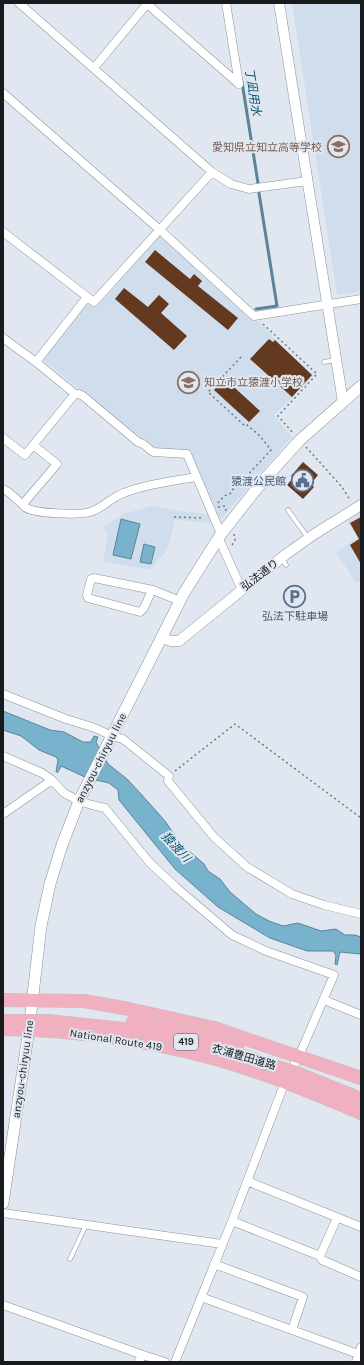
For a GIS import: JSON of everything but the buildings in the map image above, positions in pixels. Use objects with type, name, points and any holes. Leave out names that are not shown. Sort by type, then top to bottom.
[{"type":"highway","name":"419","points":[[3,1000],[32,999],[84,1001],[129,1009],[214,1028],[361,1078]]},
{"type":"highway","name":"衣浦豊田道路","points":[[3,1013],[41,1013],[102,1018],[162,1026],[220,1040],[361,1090]]},
{"type":"highway","name":"衣浦豊田道路","points":[[3,1021],[48,1021],[133,1030],[228,1052],[299,1074],[361,1099]]},
{"type":"highway","name":"National Route 419","points":[[3,1028],[74,1032],[158,1046],[216,1059],[285,1082],[361,1113]]},
{"type":"main road","name":"anzyou-chiryuu line","points":[[3,1203],[29,1029],[41,926],[50,884],[80,798],[180,600],[220,536],[262,482],[300,440],[361,386]]},
{"type":"street","points":[[19,3],[212,172],[231,184],[249,189],[307,181]]},
{"type":"street","points":[[94,68],[147,4],[239,84],[226,3]]},
{"type":"street","points":[[279,3],[342,402]]},
{"type":"street","points":[[3,93],[160,230],[254,316],[361,298]]},
{"type":"street","points":[[3,232],[94,302],[212,172]]},
{"type":"street","points":[[36,362],[87,297]]},
{"type":"street","points":[[3,338],[76,394],[84,396],[138,442],[153,452],[187,454],[225,552],[242,590]]},
{"type":"street","points":[[3,438],[25,455],[76,394]]},
{"type":"street","points":[[23,504],[57,464],[33,445]]},
{"type":"street","points":[[3,489],[31,510],[39,512],[91,512],[119,495],[150,486],[196,477]]},
{"type":"street","name":"弘法通り","points":[[162,638],[171,641],[179,641],[242,590],[284,562],[308,539],[359,507]]},
{"type":"street","points":[[152,590],[144,608],[140,612],[88,598],[87,595],[91,579],[94,578],[152,590],[180,600]]},
{"type":"street","points":[[3,694],[66,719],[95,728],[111,739],[123,739],[169,776],[168,781],[214,837],[247,867],[292,894],[324,905],[361,914]]},
{"type":"street","points":[[3,756],[42,773],[52,780],[64,793],[80,798],[92,805],[105,808],[150,863],[232,935],[266,951],[334,975],[299,1056],[285,1082],[232,1221],[175,1362]]},
{"type":"street","points":[[3,814],[52,780]]},
{"type":"street","points":[[324,1000],[361,1015]]},
{"type":"street","points":[[247,1181],[361,1227]]},
{"type":"street","points":[[3,1213],[222,1244]]},
{"type":"street","points":[[320,1256],[337,1218]]},
{"type":"street","points":[[232,1221],[320,1256],[322,1260],[361,1277]]},
{"type":"street","points":[[214,1264],[303,1297],[292,1330]]},
{"type":"street","points":[[201,1297],[359,1354]]},
{"type":"street","points":[[3,1305],[166,1362]]},
{"type":"street","points":[[138,1362],[143,1355]]},
{"type":"lane","points":[[324,362],[335,360]]},
{"type":"lane","points":[[288,510],[308,539]]},
{"type":"lane","points":[[70,1259],[86,1225]]},
{"type":"path","points":[[254,316],[317,374],[278,416],[359,507]]},
{"type":"path","points":[[216,508],[224,496],[231,493],[237,482],[244,479],[271,450],[260,436],[246,424],[244,425],[208,392],[241,356]]},
{"type":"path","points":[[225,552],[236,540],[233,532]]},
{"type":"path","points":[[169,776],[235,724],[361,818]]},
{"type":"shaded area","name":"愛知県立知立高等学校","points":[[292,3],[361,3],[361,291],[337,295]]},
{"type":"shaded area","name":"知立市立猿渡小学校","points":[[160,236],[272,334],[271,336],[314,375],[274,415],[292,437],[222,518],[219,518],[214,504],[189,452],[155,451],[42,359],[87,302],[96,308]]},
{"type":"shaded area","points":[[152,506],[208,514],[213,523],[175,520],[167,550],[150,570],[103,561],[108,535],[104,527],[123,514]]},
{"type":"shaded area","points":[[360,513],[361,580],[356,583],[336,552],[358,538],[347,522]]},
{"type":"water","points":[[121,519],[140,524],[131,559],[113,555]]},
{"type":"water","points":[[144,544],[155,547],[151,564],[140,562]]},
{"type":"water","name":"猿渡川","points":[[3,711],[50,730],[64,732],[83,742],[91,742],[94,736],[98,737],[96,742],[108,764],[127,779],[141,794],[165,821],[180,843],[204,864],[208,871],[220,879],[230,892],[256,914],[283,926],[298,923],[321,931],[336,929],[345,935],[355,935],[361,937],[361,954],[340,952],[337,965],[335,964],[336,955],[333,951],[307,951],[270,938],[218,907],[175,869],[119,800],[118,790],[109,783],[87,778],[61,766],[58,772],[56,772],[58,760],[56,757],[39,750],[21,736],[3,730]]},
{"type":"waterway","name":"丁凪用水","points":[[242,82],[258,183]]},
{"type":"waterway","name":"丁凪用水","points":[[256,309],[277,306],[259,193]]},
{"type":"place","name":"愛知県立知立高等学校","points":[[338,147]]},
{"type":"place","name":"知立市立猿渡小学校","points":[[189,382]]},
{"type":"place","name":"猿渡公民館","points":[[302,481]]},
{"type":"place","name":"弘法下駐車場","points":[[295,596]]}]
